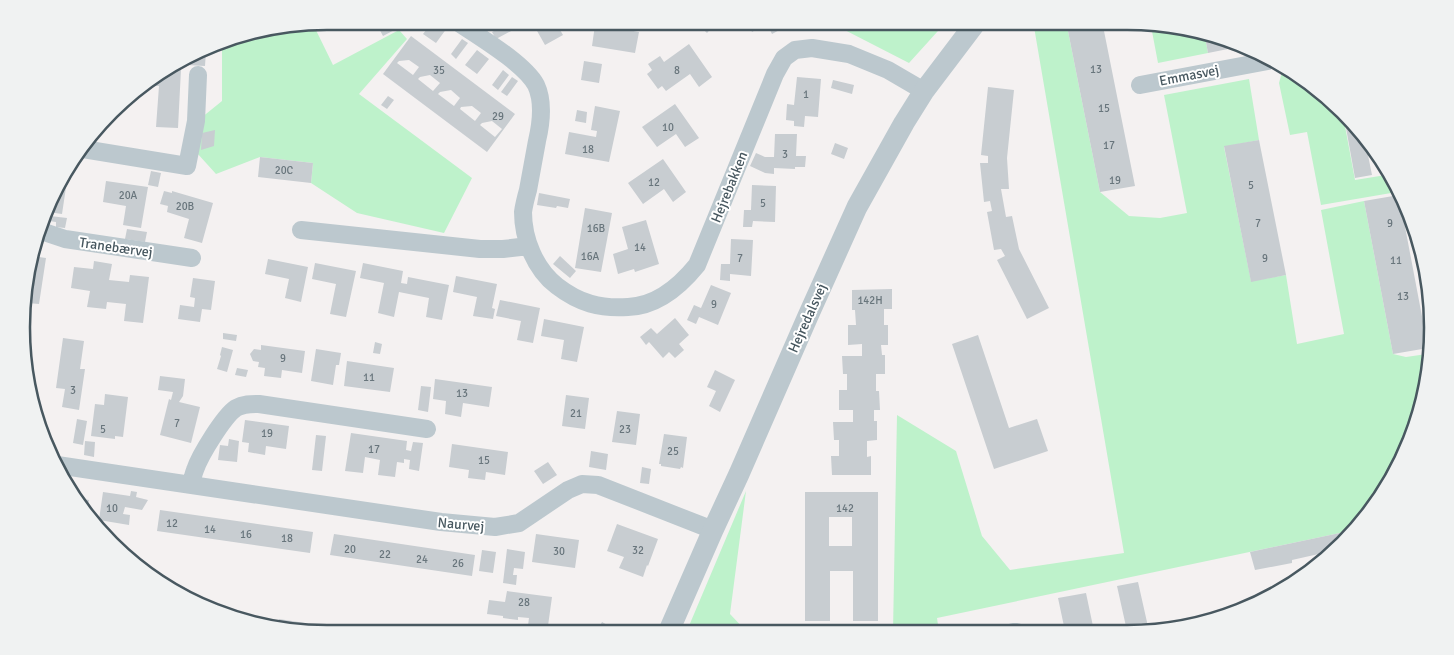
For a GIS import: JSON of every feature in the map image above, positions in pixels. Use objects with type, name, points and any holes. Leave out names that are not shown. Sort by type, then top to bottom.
[{"type":"street","name":"Hejrebakken","points":[[469,30],[526,72],[536,86],[540,100],[541,122],[523,211],[524,229],[529,246],[538,265],[552,282],[570,295],[590,304],[611,308],[631,307],[651,302],[669,293],[697,265],[775,74],[784,58],[795,50],[812,48],[849,54],[888,70],[924,91]]},
{"type":"street","name":"Hejredalsvej","points":[[671,625],[857,207],[924,91],[970,30]]},
{"type":"street","name":"Emmasvej","points":[[1140,84],[1261,62]]},
{"type":"street","points":[[88,150],[186,166],[196,121],[198,75]]},
{"type":"street","points":[[301,230],[480,249],[529,246]]},
{"type":"street","name":"Tranebærvej","points":[[46,233],[65,240],[192,258]]},
{"type":"street","points":[[191,485],[195,469],[208,444],[226,417],[236,408],[246,404],[259,404],[427,429]]},
{"type":"street","name":"Naurvej","points":[[65,466],[441,522],[495,527],[519,523],[568,490],[582,484],[598,485],[713,530]]},
{"type":"green space","points":[[399,30],[407,39],[359,94],[472,178],[444,233],[357,213],[311,183],[313,163],[260,157],[216,174],[197,153],[201,118],[222,101],[222,50],[269,36],[316,31],[333,65]]},
{"type":"green space","points":[[845,30],[939,30],[909,63]]},
{"type":"green space","points":[[1035,30],[1068,30],[1100,192],[1129,216],[1160,218],[1187,213],[1164,95],[1249,79],[1259,140],[1224,147],[1251,281],[1286,275],[1297,344],[1344,334],[1321,210],[1364,201],[1393,354],[1406,357],[1422,355],[1414,404],[1393,459],[1363,509],[1342,533],[937,618],[938,625],[893,625],[897,415],[956,451],[982,536],[1010,570],[1124,553]]},
{"type":"green space","points":[[1152,32],[1206,41],[1208,53],[1158,63]]},
{"type":"green space","points":[[1282,74],[1308,91],[1337,117],[1345,125],[1355,180],[1382,176],[1391,193],[1321,205],[1307,132],[1290,135],[1279,83]]},
{"type":"green space","points":[[746,491],[730,614],[740,625],[689,625]]},
{"type":"building","points":[[380,30],[394,30],[383,36]]},
{"type":"building","points":[[426,30],[446,30],[436,43],[423,34]]},
{"type":"building","points":[[496,30],[513,30],[496,39],[492,32]]},
{"type":"building","points":[[537,30],[560,30],[563,35],[545,45]]},
{"type":"building","points":[[594,30],[628,30],[639,32],[635,53],[592,46]]},
{"type":"building","points":[[770,30],[780,30],[772,34]]},
{"type":"building","points":[[1068,30],[1104,30],[1135,186],[1100,192]]},
{"type":"building","points":[[411,36],[515,114],[487,152],[383,74]],"holes":[[[409,60],[419,67],[413,75],[397,63]],[[430,75],[440,83],[433,91],[418,79]],[[451,90],[460,98],[454,106],[438,94]],[[472,106],[481,113],[475,121],[460,109],[461,107]],[[492,121],[502,129],[495,137],[480,125]]]},
{"type":"building","points":[[462,39],[468,43],[456,59],[451,54]]},
{"type":"building","points":[[1206,41],[1229,49],[1208,53]]},
{"type":"building","points":[[689,44],[712,77],[699,87],[690,74],[666,91],[662,86],[658,89],[647,74],[652,70],[648,64],[660,56],[664,62]]},
{"type":"building","points":[[477,50],[489,59],[477,74],[465,65]]},
{"type":"building","points":[[206,57],[205,66],[188,65]]},
{"type":"building","points":[[584,61],[602,64],[599,83],[581,80]]},
{"type":"building","points":[[181,69],[178,128],[156,127],[159,86],[153,86]]},
{"type":"building","points":[[503,70],[509,75],[498,90],[492,85]]},
{"type":"building","points":[[512,77],[518,81],[507,96],[501,92]]},
{"type":"building","points":[[797,77],[821,79],[818,117],[805,116],[804,127],[794,126],[794,121],[786,120],[787,104],[794,105]]},
{"type":"building","points":[[833,80],[854,85],[852,94],[831,88]]},
{"type":"building","points":[[988,87],[1014,90],[1007,158],[1009,189],[1001,189],[1006,217],[1012,216],[1019,249],[1049,308],[1027,319],[997,260],[1005,256],[1001,249],[994,250],[987,212],[992,211],[990,201],[984,202],[980,163],[988,163],[988,156],[981,155]]},
{"type":"building","points":[[388,96],[394,100],[387,109],[381,105]]},
{"type":"building","points":[[675,104],[699,138],[685,147],[676,134],[657,147],[642,127]]},
{"type":"building","points":[[595,106],[620,111],[609,162],[565,154],[569,132],[596,137],[597,131],[591,130]]},
{"type":"building","points":[[577,110],[587,112],[586,123],[575,121]]},
{"type":"building","points":[[1346,126],[1368,153],[1372,175],[1355,178]]},
{"type":"building","points":[[215,130],[214,146],[201,150],[202,133]]},
{"type":"building","points":[[775,134],[797,134],[796,156],[806,156],[805,167],[795,167],[795,169],[774,168],[774,174],[765,173],[750,166],[756,153],[765,157],[774,157]]},
{"type":"building","points":[[1259,140],[1286,275],[1251,282],[1224,146]]},
{"type":"building","points":[[835,143],[848,148],[844,159],[831,154]]},
{"type":"building","points":[[260,157],[313,163],[311,183],[258,177]]},
{"type":"building","points":[[663,159],[686,192],[673,202],[664,189],[643,204],[628,183]]},
{"type":"building","points":[[151,171],[161,173],[158,187],[148,185]]},
{"type":"building","points":[[106,181],[148,187],[141,228],[123,225],[126,206],[103,202]]},
{"type":"building","points":[[752,185],[776,186],[775,222],[753,221],[752,227],[743,227],[744,210],[751,210]]},
{"type":"building","points":[[66,186],[62,214],[54,213]]},
{"type":"building","points":[[164,191],[172,193],[172,191],[213,203],[202,243],[184,238],[189,219],[167,212],[168,206],[160,204]]},
{"type":"building","points":[[539,193],[570,199],[568,208],[537,205]]},
{"type":"building","points":[[1393,196],[1401,214],[1424,327],[1423,349],[1393,354],[1364,201]]},
{"type":"building","points":[[585,208],[612,213],[601,272],[575,268]]},
{"type":"building","points":[[52,216],[67,218],[65,228],[56,227],[56,222],[50,221]]},
{"type":"building","points":[[646,220],[659,264],[635,272],[634,269],[618,274],[613,254],[628,249],[622,227]]},
{"type":"building","points":[[127,229],[147,232],[145,242],[125,239]]},
{"type":"building","points":[[731,239],[753,240],[751,276],[730,274],[730,281],[720,280],[721,264],[730,264]]},
{"type":"building","points":[[560,256],[576,271],[570,278],[553,264]]},
{"type":"building","points":[[39,257],[46,258],[39,304],[31,303]]},
{"type":"building","points":[[268,259],[308,267],[301,302],[285,298],[289,279],[265,274]]},
{"type":"building","points":[[94,261],[112,264],[109,280],[129,282],[130,275],[149,277],[143,323],[124,321],[126,304],[107,302],[106,309],[87,307],[90,291],[71,288],[74,267],[93,269]]},
{"type":"building","points":[[315,263],[356,271],[346,317],[330,314],[336,284],[312,279]]},
{"type":"building","points":[[363,263],[403,271],[401,283],[407,284],[408,277],[449,285],[442,320],[426,317],[429,298],[399,292],[394,317],[378,313],[384,283],[360,278]]},
{"type":"building","points":[[456,276],[497,284],[492,308],[495,309],[493,319],[473,316],[477,297],[453,292]]},
{"type":"building","points":[[193,278],[215,281],[211,310],[202,309],[200,322],[178,319],[180,305],[194,307],[195,298],[190,297]]},
{"type":"building","points":[[711,285],[731,293],[718,325],[699,317],[696,324],[687,320],[694,305],[701,308]]},
{"type":"building","points":[[892,289],[892,309],[884,309],[884,325],[888,325],[888,345],[881,345],[882,355],[885,355],[885,374],[876,374],[876,391],[879,391],[880,410],[874,410],[874,421],[877,421],[877,440],[867,441],[867,457],[871,456],[871,475],[832,475],[831,456],[839,456],[839,440],[834,440],[833,422],[853,422],[853,410],[839,410],[839,390],[847,390],[847,374],[843,374],[842,356],[862,356],[862,344],[848,345],[848,325],[856,325],[855,310],[852,310],[852,290]]},
{"type":"building","points":[[500,300],[540,308],[533,343],[517,340],[521,321],[496,316]]},
{"type":"building","points":[[675,318],[689,335],[679,344],[684,350],[675,358],[669,352],[663,358],[649,342],[646,345],[640,337],[651,328],[657,334]]},
{"type":"building","points":[[544,319],[584,327],[577,362],[561,359],[564,340],[541,336]]},
{"type":"building","points":[[223,333],[237,335],[236,341],[223,339]]},
{"type":"building","points":[[978,335],[1009,428],[1037,419],[1048,451],[994,469],[952,344]]},
{"type":"building","points":[[63,338],[84,341],[80,369],[85,369],[79,410],[62,407],[65,389],[56,388]]},
{"type":"building","points":[[375,342],[382,344],[380,354],[373,353]]},
{"type":"building","points":[[261,345],[305,351],[302,373],[282,370],[281,378],[264,376],[265,368],[258,367],[259,362],[253,361],[250,354],[254,349],[261,350]]},
{"type":"building","points":[[222,347],[233,350],[227,372],[217,369]]},
{"type":"building","points":[[316,349],[341,353],[339,365],[336,365],[333,385],[311,381]]},
{"type":"building","points":[[347,361],[394,368],[390,392],[344,386]]},
{"type":"building","points":[[237,368],[248,370],[246,377],[235,375]]},
{"type":"building","points":[[715,370],[735,380],[720,412],[709,406],[716,391],[707,387]]},
{"type":"building","points":[[160,376],[185,379],[183,396],[179,402],[200,407],[191,443],[160,435],[169,399],[171,400],[173,392],[158,390]]},
{"type":"building","points":[[435,379],[492,387],[489,407],[463,403],[461,417],[445,414],[446,401],[433,399]]},
{"type":"building","points":[[421,386],[431,387],[428,412],[418,410]]},
{"type":"building","points":[[105,394],[128,397],[123,437],[115,436],[115,439],[91,436],[95,404],[104,405]]},
{"type":"building","points":[[566,395],[589,398],[585,429],[562,426]]},
{"type":"building","points":[[617,411],[640,414],[636,445],[612,442]]},
{"type":"building","points":[[77,419],[87,421],[83,445],[73,443]]},
{"type":"building","points":[[245,420],[289,426],[286,449],[266,446],[265,455],[248,452],[249,443],[242,442]]},
{"type":"building","points":[[351,433],[407,441],[406,450],[411,451],[413,442],[423,443],[419,471],[409,469],[410,460],[404,459],[404,463],[397,462],[395,477],[378,475],[380,460],[365,457],[363,473],[345,471]]},
{"type":"building","points":[[664,434],[687,437],[683,468],[661,466],[659,464]]},
{"type":"building","points":[[316,435],[326,436],[322,471],[312,470]]},
{"type":"building","points":[[229,439],[239,441],[237,462],[218,460],[220,445],[228,446]]},
{"type":"building","points":[[85,441],[95,442],[94,457],[84,455]]},
{"type":"building","points":[[452,444],[508,452],[505,475],[486,472],[485,480],[468,478],[469,470],[449,467]]},
{"type":"building","points":[[591,451],[608,454],[606,470],[589,467]]},
{"type":"building","points":[[548,462],[557,475],[543,484],[534,471]]},
{"type":"building","points":[[642,467],[651,469],[649,484],[640,483]]},
{"type":"building","points":[[131,491],[137,492],[136,497],[148,500],[142,510],[125,507],[123,514],[130,515],[129,525],[99,518],[103,492],[130,496]]},
{"type":"building","points":[[805,492],[878,492],[878,621],[853,621],[853,571],[830,571],[830,621],[805,621]],"holes":[[[829,517],[852,517],[852,546],[829,546]]]},
{"type":"building","points":[[160,510],[313,532],[310,553],[157,531]]},
{"type":"building","points":[[617,524],[658,539],[643,577],[619,568],[624,557],[607,551]]},
{"type":"building","points":[[1342,533],[1320,554],[1292,560],[1292,563],[1255,570],[1250,552]]},
{"type":"building","points":[[334,534],[475,555],[472,576],[330,555]]},
{"type":"building","points":[[536,534],[579,540],[575,568],[532,562]]},
{"type":"building","points":[[507,549],[525,552],[523,569],[514,568],[513,575],[517,575],[516,585],[503,583]]},
{"type":"building","points":[[482,550],[496,552],[493,573],[479,571]]},
{"type":"building","points":[[1138,582],[1147,624],[1126,625],[1117,586]]},
{"type":"building","points":[[507,591],[552,597],[548,625],[528,625],[529,618],[518,617],[518,620],[487,614],[489,600],[505,602]]},
{"type":"building","points":[[1086,593],[1093,625],[1064,625],[1058,598]]},
{"type":"building","points":[[279,619],[305,623],[305,624]]}]
